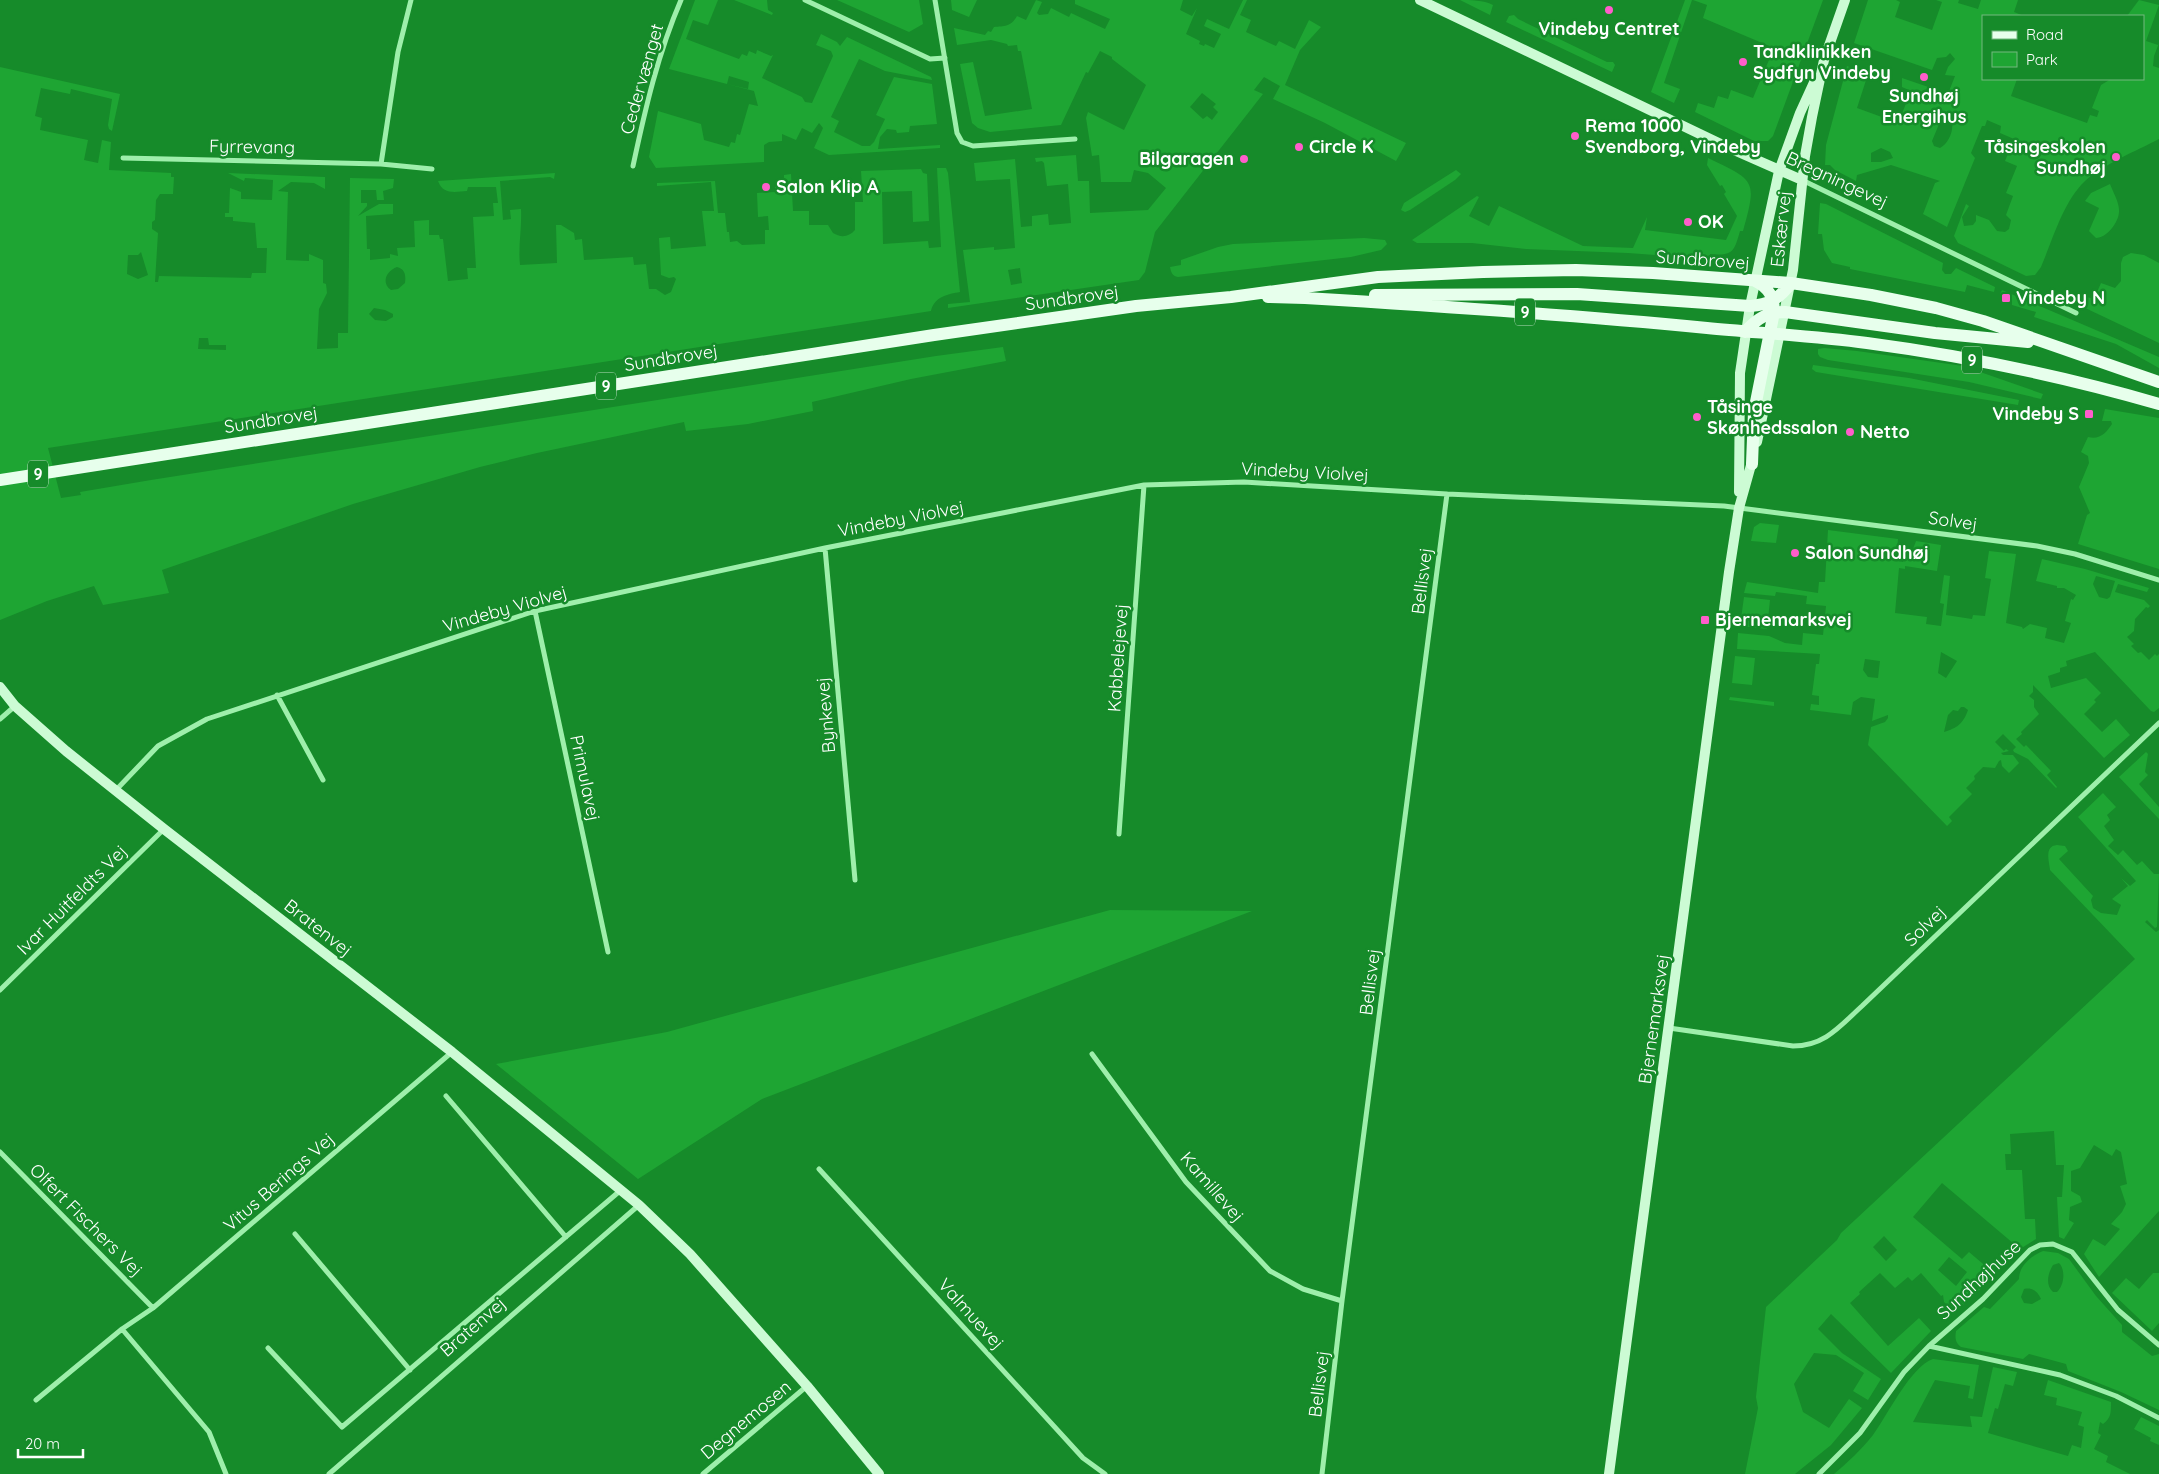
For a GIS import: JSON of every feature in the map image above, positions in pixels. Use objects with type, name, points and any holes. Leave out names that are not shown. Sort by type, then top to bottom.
[{"type":"main road","name":"Sundbrovej","points":[[0,480],[934,335],[1136,306],[1231,297],[1378,277],[1483,272],[1595,271],[1791,283],[1871,295],[1936,308],[1983,321],[2159,382]]},
{"type":"main road","points":[[1755,281],[1766,288],[1778,308]]},
{"type":"main road","points":[[1752,464],[1754,412],[1775,334],[1778,308],[1784,292],[1791,283]]},
{"type":"main road","points":[[1305,298],[1442,293],[1631,297],[1778,308],[1935,333],[2048,344]]},
{"type":"main road","name":"Sundbrovej","points":[[1231,297],[1305,298],[1551,314],[1868,343],[1961,358],[2076,381],[2159,404]]},
{"type":"main road","points":[[1746,332],[1758,319],[1778,308]]},
{"type":"street","points":[[380,164],[397,60],[411,0]]},
{"type":"street","name":"Cedervænget","points":[[633,166],[643,118],[658,64],[681,0]]},
{"type":"street","points":[[805,0],[930,59],[945,58]]},
{"type":"street","points":[[935,0],[957,133],[960,139],[966,144],[973,146],[1075,140]]},
{"type":"street","name":"Bregningevej","points":[[1420,0],[1779,171],[1802,180],[2076,313]]},
{"type":"street","name":"Eskærvej","points":[[1746,332],[1779,171],[1800,113],[1824,60],[1845,0]]},
{"type":"street","name":"Eskærvej","points":[[1791,283],[1796,253],[1802,180],[1810,126],[1824,60]]},
{"type":"street","name":"Fyrrevang","points":[[123,158],[380,164],[432,169]]},
{"type":"street","name":"Bjernemarksvej","points":[[1609,1474],[1739,508],[1740,373],[1746,332]]},
{"type":"street","name":"Bjernemarksvej","points":[[1739,508],[1752,464]]},
{"type":"street","name":"Vindeby Violvej","points":[[116,791],[158,746],[207,719],[536,611],[825,548],[1144,485],[1244,482],[1739,508]]},
{"type":"street","name":"Kabbelejevej","points":[[1120,834],[1144,485]]},
{"type":"street","name":"Bellisvej","points":[[1322,1474],[1342,1301],[1447,494]]},
{"type":"street","name":"Solvej","points":[[1739,508],[2036,546],[2075,554],[2159,580]]},
{"type":"street","name":"Bynkevej","points":[[825,548],[855,880]]},
{"type":"street","name":"Primulavej","points":[[536,611],[608,952]]},
{"type":"street","name":"Bratenvej","points":[[0,687],[15,706],[116,791],[452,1052],[639,1206],[690,1254],[807,1386],[879,1474]]},
{"type":"street","points":[[277,695],[323,780]]},
{"type":"street","points":[[0,718],[15,706]]},
{"type":"street","name":"Solvej","points":[[1668,1028],[1793,1046],[1814,1045],[1862,1006],[2159,723]]},
{"type":"street","name":"Ivar Huitfeldts Vej","points":[[0,990],[164,829]]},
{"type":"street","name":"Vitus Berings Vej","points":[[36,1400],[122,1329],[153,1308],[452,1052]]},
{"type":"street","name":"Kamillevej","points":[[1092,1054],[1186,1182],[1270,1271],[1303,1289],[1342,1301]]},
{"type":"street","points":[[446,1096],[566,1237]]},
{"type":"street","name":"Olfert Fischers Vej","points":[[0,1152],[153,1308]]},
{"type":"street","name":"Valmuevej","points":[[819,1169],[1083,1458],[1105,1474]]},
{"type":"street","name":"Bratenvej","points":[[268,1348],[342,1427],[621,1190]]},
{"type":"street","name":"Bratenvej","points":[[329,1474],[639,1206]]},
{"type":"street","points":[[295,1234],[410,1370]]},
{"type":"street","name":"Sundhøjhuse","points":[[1819,1474],[1860,1433],[1904,1372],[1929,1346],[1995,1287],[2030,1250],[2049,1244],[2063,1246],[2072,1252],[2118,1310],[2159,1345]]},
{"type":"street","points":[[122,1329],[209,1432],[226,1474]]},
{"type":"street","name":"Sundhøjhuse","points":[[1929,1346],[2060,1375],[2116,1396],[2159,1418]]},
{"type":"street","name":"Degnemosen","points":[[703,1474],[807,1386]]},
{"type":"green space","points":[[695,0],[718,0],[708,25],[693,20],[686,39],[739,59],[742,54],[747,56],[749,51],[756,54],[757,50],[771,56],[773,55],[762,78],[802,97],[805,102],[812,103],[833,56],[831,51],[816,45],[821,34],[837,42],[840,46],[847,37],[931,77],[932,80],[885,71],[859,59],[831,117],[839,121],[834,132],[862,146],[870,146],[874,142],[885,119],[876,115],[894,77],[932,84],[937,124],[910,126],[909,132],[897,133],[896,130],[887,129],[880,137],[878,149],[940,145],[940,148],[829,155],[814,148],[823,128],[819,123],[812,133],[802,128],[796,140],[782,134],[782,141],[769,142],[764,145],[764,162],[656,168],[649,157],[658,111],[701,124],[704,140],[729,147],[731,142],[735,143],[737,134],[740,135],[749,104],[758,106],[754,91],[669,69]],"holes":[[[729,76],[749,82],[748,89],[727,84]]]},
{"type":"green space","points":[[734,0],[767,0],[768,10],[773,13],[772,15]]},
{"type":"green space","points":[[837,0],[919,0],[923,24],[909,32]]},
{"type":"green space","points":[[951,0],[977,0],[969,17],[952,10]]},
{"type":"green space","points":[[1036,0],[1042,2],[1037,13],[1039,15],[1048,14],[1051,8],[1069,17],[1071,13],[1105,29],[1110,19],[1075,4],[1075,0],[1183,0],[1180,10],[1192,16],[1197,8],[1186,34],[1200,41],[1199,44],[1204,46],[1205,44],[1214,48],[1221,34],[1204,26],[1207,19],[1229,29],[1243,0],[1247,0],[1240,15],[1251,20],[1246,32],[1276,46],[1279,41],[1295,49],[1309,20],[1321,27],[1300,50],[1285,85],[1406,143],[1396,161],[1325,123],[1273,99],[1280,86],[1264,77],[1254,90],[1263,94],[1155,232],[1145,272],[1139,280],[948,308],[948,304],[970,302],[963,250],[994,247],[994,250],[1015,248],[1010,179],[976,181],[974,163],[1015,159],[1021,227],[1032,226],[1032,216],[1048,214],[1049,225],[1071,223],[1068,184],[1047,186],[1044,163],[1042,161],[1036,162],[1035,158],[1076,155],[1078,181],[1089,181],[1090,213],[1148,210],[1166,188],[1148,173],[1134,170],[1131,182],[1101,182],[1099,155],[1092,156],[1086,118],[1088,112],[1124,130],[1146,85],[1112,59],[1112,57],[1100,51],[1088,73],[1086,72],[1061,125],[990,132],[978,128],[972,123],[960,64],[973,62],[985,116],[1032,109],[1021,51],[1018,51],[1017,45],[1008,46],[1007,44],[991,40],[957,45],[954,28],[985,35],[988,31],[991,32],[994,27],[1010,24],[1017,16],[1026,20]],"holes":[[[1202,93],[1216,104],[1213,107],[1218,112],[1212,120],[1207,116],[1203,119],[1190,107]],[[1020,268],[1022,283],[1011,285],[1008,270]]]},
{"type":"green space","points":[[1460,0],[1481,1],[1493,5],[1490,15]]},
{"type":"green space","points":[[1685,0],[1692,0],[1664,83],[1680,89],[1674,103],[1651,92]]},
{"type":"green space","points":[[1693,0],[1823,0],[1773,136],[1768,141],[1754,141],[1695,112],[1698,103],[1714,108],[1718,96],[1728,99],[1731,90],[1753,98],[1774,48],[1703,18],[1707,5]]},
{"type":"green space","points":[[1868,0],[1896,0],[1900,2],[1895,17],[1932,30],[1942,2],[1936,0],[1959,0],[1958,3],[1978,9],[1981,0],[2018,0],[2014,12],[2022,15],[1982,15],[1982,80],[2017,80],[2011,96],[2087,123],[2090,115],[2097,117],[2099,111],[2092,108],[2101,85],[2109,80],[2144,80],[2144,15],[2128,15],[2139,0],[2159,5],[2146,41],[2158,45],[2159,43],[2154,56],[2153,66],[2159,68],[2159,139],[2111,163],[2085,181],[2065,210],[2041,267],[2035,275],[2026,276],[1958,243],[1954,236],[1966,204],[1969,206],[1962,217],[1964,226],[1973,225],[1976,221],[1976,215],[1989,220],[1997,231],[2005,232],[2009,229],[2011,220],[2006,215],[2013,196],[2006,193],[2017,166],[2005,161],[2009,151],[2016,150],[2017,143],[2014,139],[2000,133],[2001,126],[1987,120],[1985,126],[1982,126],[1971,153],[1975,158],[1947,227],[1923,214],[1935,183],[1940,181],[1891,165],[1857,175],[1856,181],[1835,170],[1830,165],[1825,165],[1826,145],[1847,66],[1868,74],[1857,108],[1890,120],[1891,118],[1899,121],[1911,91],[1902,87],[1902,78],[1940,91],[1938,96],[1946,99],[1955,76],[1945,75],[1948,67],[1955,59],[1950,53],[1946,57],[1937,58],[1932,70],[1854,43]],"holes":[[[1945,116],[1951,119],[1952,131],[1946,143],[1940,148],[1934,146],[1932,141],[1942,117]],[[1881,148],[1890,152],[1893,158],[1881,162],[1871,162],[1871,153]]]},
{"type":"green space","points":[[1514,15],[1518,19],[1607,62],[1613,62],[1615,65],[1612,72],[1506,22],[1509,16]]},
{"type":"green space","points":[[0,67],[120,94],[112,131],[108,125],[112,99],[71,89],[70,94],[41,88],[35,116],[42,118],[40,130],[88,140],[84,160],[98,163],[102,140],[111,142],[109,170],[171,173],[171,177],[174,177],[173,194],[160,194],[156,200],[155,220],[152,222],[152,229],[158,233],[155,282],[158,282],[159,276],[251,278],[252,273],[266,273],[267,248],[257,248],[255,223],[233,221],[233,217],[225,217],[225,213],[229,213],[230,188],[241,192],[241,199],[272,200],[273,180],[245,178],[244,181],[228,173],[325,177],[325,189],[314,183],[291,182],[278,191],[288,192],[286,260],[309,261],[309,254],[323,260],[323,283],[326,284],[327,293],[319,309],[317,349],[338,348],[338,333],[348,333],[350,178],[394,179],[393,188],[383,191],[384,200],[377,200],[376,190],[361,190],[361,203],[367,203],[367,206],[358,216],[379,204],[393,204],[393,214],[366,216],[367,249],[370,249],[370,260],[390,258],[390,254],[398,256],[397,248],[415,247],[414,221],[429,220],[429,235],[439,235],[440,239],[443,239],[448,281],[468,279],[467,268],[476,268],[473,217],[494,216],[493,203],[498,203],[496,187],[468,187],[467,191],[450,192],[443,189],[438,181],[555,173],[554,179],[550,177],[500,181],[503,220],[511,219],[510,210],[521,209],[520,265],[557,263],[556,225],[561,225],[574,233],[575,240],[582,239],[584,260],[633,257],[634,265],[646,264],[649,289],[656,289],[665,295],[671,292],[676,279],[661,275],[659,238],[670,237],[671,249],[706,246],[702,211],[714,211],[711,182],[657,186],[657,183],[715,181],[718,213],[725,213],[730,242],[737,241],[742,245],[765,244],[765,230],[769,230],[768,216],[758,217],[757,193],[775,192],[775,183],[784,182],[784,175],[791,174],[793,211],[809,211],[809,225],[828,225],[833,233],[845,236],[855,230],[855,202],[863,202],[861,171],[921,169],[923,173],[927,174],[929,221],[913,222],[912,191],[882,192],[883,244],[928,241],[929,248],[941,247],[937,168],[946,168],[960,292],[938,299],[931,311],[48,448],[61,498],[81,495],[80,492],[151,480],[936,356],[1003,347],[1006,361],[911,379],[812,402],[813,411],[748,424],[686,431],[684,422],[480,467],[353,504],[162,570],[169,593],[103,605],[94,586],[47,601],[0,620]],"holes":[[[141,252],[148,275],[138,279],[127,274],[128,255],[138,255]],[[397,267],[403,271],[405,283],[398,289],[391,290],[386,284],[386,277]],[[374,308],[385,310],[393,314],[393,317],[386,321],[375,320],[369,314]],[[199,338],[208,338],[209,345],[226,345],[226,350],[198,349]]]},
{"type":"green space","points":[[1708,158],[1744,178],[1749,184],[1751,192],[1743,231],[1740,231],[1734,248],[1724,254],[1710,254],[1710,259],[1628,253],[1526,249],[1472,243],[1417,243],[1412,240],[1477,196],[1479,197],[1469,216],[1489,226],[1499,206],[1583,246],[1633,248],[1647,217],[1645,230],[1726,240],[1737,216],[1724,194],[1726,192],[1722,185],[1720,186],[1707,165]]},
{"type":"green space","points":[[1456,170],[1461,174],[1455,180],[1410,210],[1405,212],[1401,210],[1404,203]]},
{"type":"green space","points":[[2110,184],[2118,204],[2119,214],[2112,228],[2104,235],[2096,238],[2089,231],[2099,208],[2085,201],[2091,193]]},
{"type":"green space","points":[[1820,203],[1826,204],[1943,263],[1942,270],[1945,274],[1951,274],[1956,268],[1995,287],[1994,292],[1967,285],[1965,292],[1850,269],[1850,267],[1832,263],[1824,250],[1822,234],[1818,234]]},
{"type":"green space","points":[[1364,238],[1385,240],[1387,244],[1381,250],[1351,257],[1178,277],[1173,275],[1170,267],[1181,265],[1181,260],[1218,247],[1233,244]]},
{"type":"green space","points":[[2131,253],[2144,255],[2159,263],[2159,343],[2081,306],[2087,297],[2094,299],[2101,283],[2115,288],[2121,281],[2123,257]]},
{"type":"green space","points":[[2002,290],[2159,357],[2159,368],[2116,344],[2034,317],[2036,312],[2012,305],[2012,297],[2000,294]]},
{"type":"green space","points":[[1824,348],[1963,366],[2043,394],[2041,399],[1969,382],[1828,360],[1820,357],[1818,354],[1818,349]]},
{"type":"green space","points":[[1813,365],[1909,378],[2019,400],[2018,405],[1816,372],[1812,369]]},
{"type":"green space","points":[[2105,409],[2159,418],[2159,569],[2078,544],[2087,515],[2090,513],[2079,487],[2089,463],[2088,456],[2081,452],[2088,437],[2096,438],[2102,435],[2112,424],[2111,421],[2102,421]]},
{"type":"green space","points":[[1760,523],[1779,525],[1776,543],[1751,541],[1754,527]]},
{"type":"green space","points":[[1828,530],[1898,539],[1896,560],[1903,562],[1905,549],[1913,549],[1916,541],[1941,545],[1937,571],[1905,566],[1905,569],[1899,568],[1895,613],[1927,617],[1926,624],[1941,626],[1944,604],[1940,603],[1944,575],[1950,576],[1946,615],[1972,619],[1973,615],[1985,616],[1991,579],[1985,578],[1989,551],[2016,554],[2006,623],[2022,627],[2023,629],[2030,624],[2047,628],[2045,638],[2064,643],[2071,623],[2065,621],[2071,599],[2073,600],[2076,595],[2064,588],[2057,588],[2057,586],[2036,581],[2042,559],[2085,569],[2149,588],[2147,592],[2118,584],[2115,592],[2144,600],[2150,606],[2146,607],[2135,619],[2134,631],[2127,637],[2134,644],[2131,646],[2149,660],[2155,654],[2157,656],[2159,654],[2159,708],[2154,712],[2151,711],[2095,652],[2066,661],[2067,666],[2060,668],[2060,672],[2048,676],[2051,688],[2086,678],[2101,693],[2094,700],[2096,702],[2084,714],[2102,732],[2116,719],[2130,735],[2104,758],[2033,685],[2033,692],[2029,696],[2034,700],[2034,707],[2039,714],[2016,739],[2024,747],[2026,745],[2051,771],[2047,775],[2057,787],[2028,759],[2014,752],[2013,750],[2016,747],[2003,734],[1995,742],[2004,751],[2006,749],[2009,751],[2001,753],[2003,755],[2013,755],[2019,763],[2009,773],[2002,766],[2001,760],[1995,768],[1983,767],[1966,788],[1972,794],[1949,817],[1952,821],[1947,826],[1868,745],[1871,727],[1885,722],[1888,718],[1888,715],[1872,721],[1875,699],[1861,697],[1853,702],[1851,715],[1810,710],[1811,704],[1819,705],[1819,696],[1812,695],[1816,664],[1819,664],[1820,654],[1737,649],[1738,633],[1769,636],[1785,643],[1802,645],[1803,633],[1823,635],[1826,606],[1806,604],[1807,596],[1776,592],[1775,596],[1744,593],[1747,582],[1818,593],[1819,582],[1825,582]],"holes":[[[2096,576],[2115,581],[2110,597],[2107,599],[2099,597],[2093,584]],[[1941,652],[1957,661],[1946,678],[1938,673]],[[1865,659],[1880,661],[1878,678],[1868,677],[1863,670]],[[1961,707],[1968,710],[1959,725],[1944,732],[1948,715],[1953,710],[1958,711]]]},
{"type":"green space","points":[[1744,597],[1770,600],[1767,629],[1740,626]]},
{"type":"green space","points":[[1735,656],[1755,658],[1752,685],[1732,683]]},
{"type":"green space","points":[[1730,697],[1774,702],[1774,706],[1729,700]]},
{"type":"green space","points":[[2146,752],[2148,754],[2145,772],[2148,775],[2139,784],[2159,807],[2159,819],[2119,777]]},
{"type":"green space","points":[[2103,793],[2116,807],[2107,815],[2110,820],[2104,826],[2114,840],[2108,846],[2118,855],[2123,850],[2137,865],[2142,861],[2154,874],[2159,874],[2157,927],[2155,928],[2147,920],[2145,922],[2156,932],[2159,930],[2159,1211],[2099,1277],[2084,1254],[2093,1239],[2105,1246],[2120,1229],[2111,1224],[2122,1212],[2126,1204],[2120,1186],[2127,1184],[2121,1152],[2116,1149],[2112,1156],[2094,1145],[2080,1168],[2071,1171],[2071,1191],[2080,1196],[2082,1202],[2070,1207],[2069,1220],[2074,1223],[2064,1239],[2059,1237],[2057,1197],[2062,1197],[2064,1165],[2056,1165],[2054,1131],[2010,1134],[2011,1154],[2005,1154],[2006,1170],[2022,1170],[2025,1219],[2035,1219],[2036,1239],[2020,1249],[1942,1183],[1913,1217],[1962,1259],[1969,1252],[1996,1275],[1955,1312],[1944,1302],[1943,1295],[1941,1296],[1921,1273],[1912,1281],[1908,1277],[1895,1288],[1880,1273],[1850,1303],[1888,1346],[1919,1318],[1931,1331],[1891,1373],[1831,1314],[1818,1329],[1842,1353],[1881,1379],[1868,1400],[1853,1391],[1864,1373],[1836,1355],[1814,1353],[1794,1384],[1803,1412],[1829,1428],[1849,1399],[1862,1408],[1831,1445],[1795,1474],[1745,1474],[1758,1408],[1756,1397],[1766,1307],[1837,1240],[1841,1233],[2135,959],[2050,870],[2048,856],[2050,848],[2057,845],[2065,846],[2068,851],[2059,859],[2093,896],[2091,900],[2093,908],[2101,913],[2117,915],[2121,905],[2112,899],[2128,886],[2121,878],[2130,886],[2136,881],[2078,817]],"holes":[[[1884,1236],[1897,1250],[1886,1261],[1873,1247]],[[1949,1257],[1967,1272],[1956,1286],[1938,1270]]]},
{"type":"green space","points":[[1110,910],[1252,911],[762,1099],[638,1179],[496,1064],[667,1032]]},
{"type":"green space","points":[[2043,1251],[2058,1253],[2069,1259],[2096,1296],[2122,1325],[2122,1332],[2152,1356],[2159,1354],[2159,1410],[2121,1392],[2068,1371],[2066,1364],[2029,1354],[2023,1359],[1961,1347],[1956,1338],[1956,1331],[1984,1307],[1990,1309],[2019,1279],[2021,1270],[2026,1262]],"holes":[[[2059,1263],[2063,1270],[2063,1282],[2057,1292],[2053,1292],[2048,1282],[2049,1275],[2053,1265]],[[2024,1289],[2035,1291],[2041,1299],[2032,1304],[2024,1303],[2021,1297]]]},
{"type":"green space","points":[[2153,1273],[2159,1273],[2159,1323],[2152,1331],[2112,1293],[2126,1278],[2139,1289]]},
{"type":"green space","points":[[1933,1359],[1979,1365],[1973,1399],[1968,1398],[1970,1386],[1935,1380],[1913,1422],[1972,1427],[1970,1416],[1982,1417],[1993,1367],[2017,1372],[2013,1386],[2005,1384],[1998,1409],[1995,1408],[1988,1433],[2068,1456],[2072,1445],[2081,1448],[2084,1427],[2078,1425],[2082,1412],[2056,1405],[2057,1398],[2044,1395],[2048,1380],[2111,1402],[2109,1417],[2103,1424],[2100,1422],[2098,1433],[2101,1435],[2094,1449],[2108,1456],[2106,1462],[2130,1474],[1834,1474],[1873,1435],[1900,1392],[1916,1371]]},
{"type":"green space","points":[[2141,1417],[2159,1426],[2159,1445],[2150,1441],[2151,1438],[2134,1429]]},
{"type":"place","name":"Vindeby Centret","points":[[1609,10]]},
{"type":"place","name":"Tandklinikken Sydfyn Vindeby","points":[[1743,62]]},
{"type":"place","name":"Sundhøj Energihus","points":[[1924,77]]},
{"type":"place","name":"Rema 1000 Svendborg, Vindeby","points":[[1575,136]]},
{"type":"place","name":"Circle K","points":[[1299,147]]},
{"type":"place","name":"Tåsingeskolen Sundhøj","points":[[2116,157]]},
{"type":"place","name":"Bilgaragen","points":[[1244,159]]},
{"type":"place","name":"Salon Klip A","points":[[766,187]]},
{"type":"place","name":"OK","points":[[1688,222]]},
{"type":"place","name":"Vindeby N","points":[[2006,298]]},
{"type":"place","name":"Vindeby S","points":[[2089,414]]},
{"type":"place","name":"Tåsinge Skønhedssalon","points":[[1697,417]]},
{"type":"place","name":"Netto","points":[[1850,432]]},
{"type":"place","name":"Salon Sundhøj","points":[[1795,553]]},
{"type":"place","name":"Bjernemarksvej","points":[[1705,620]]}]
